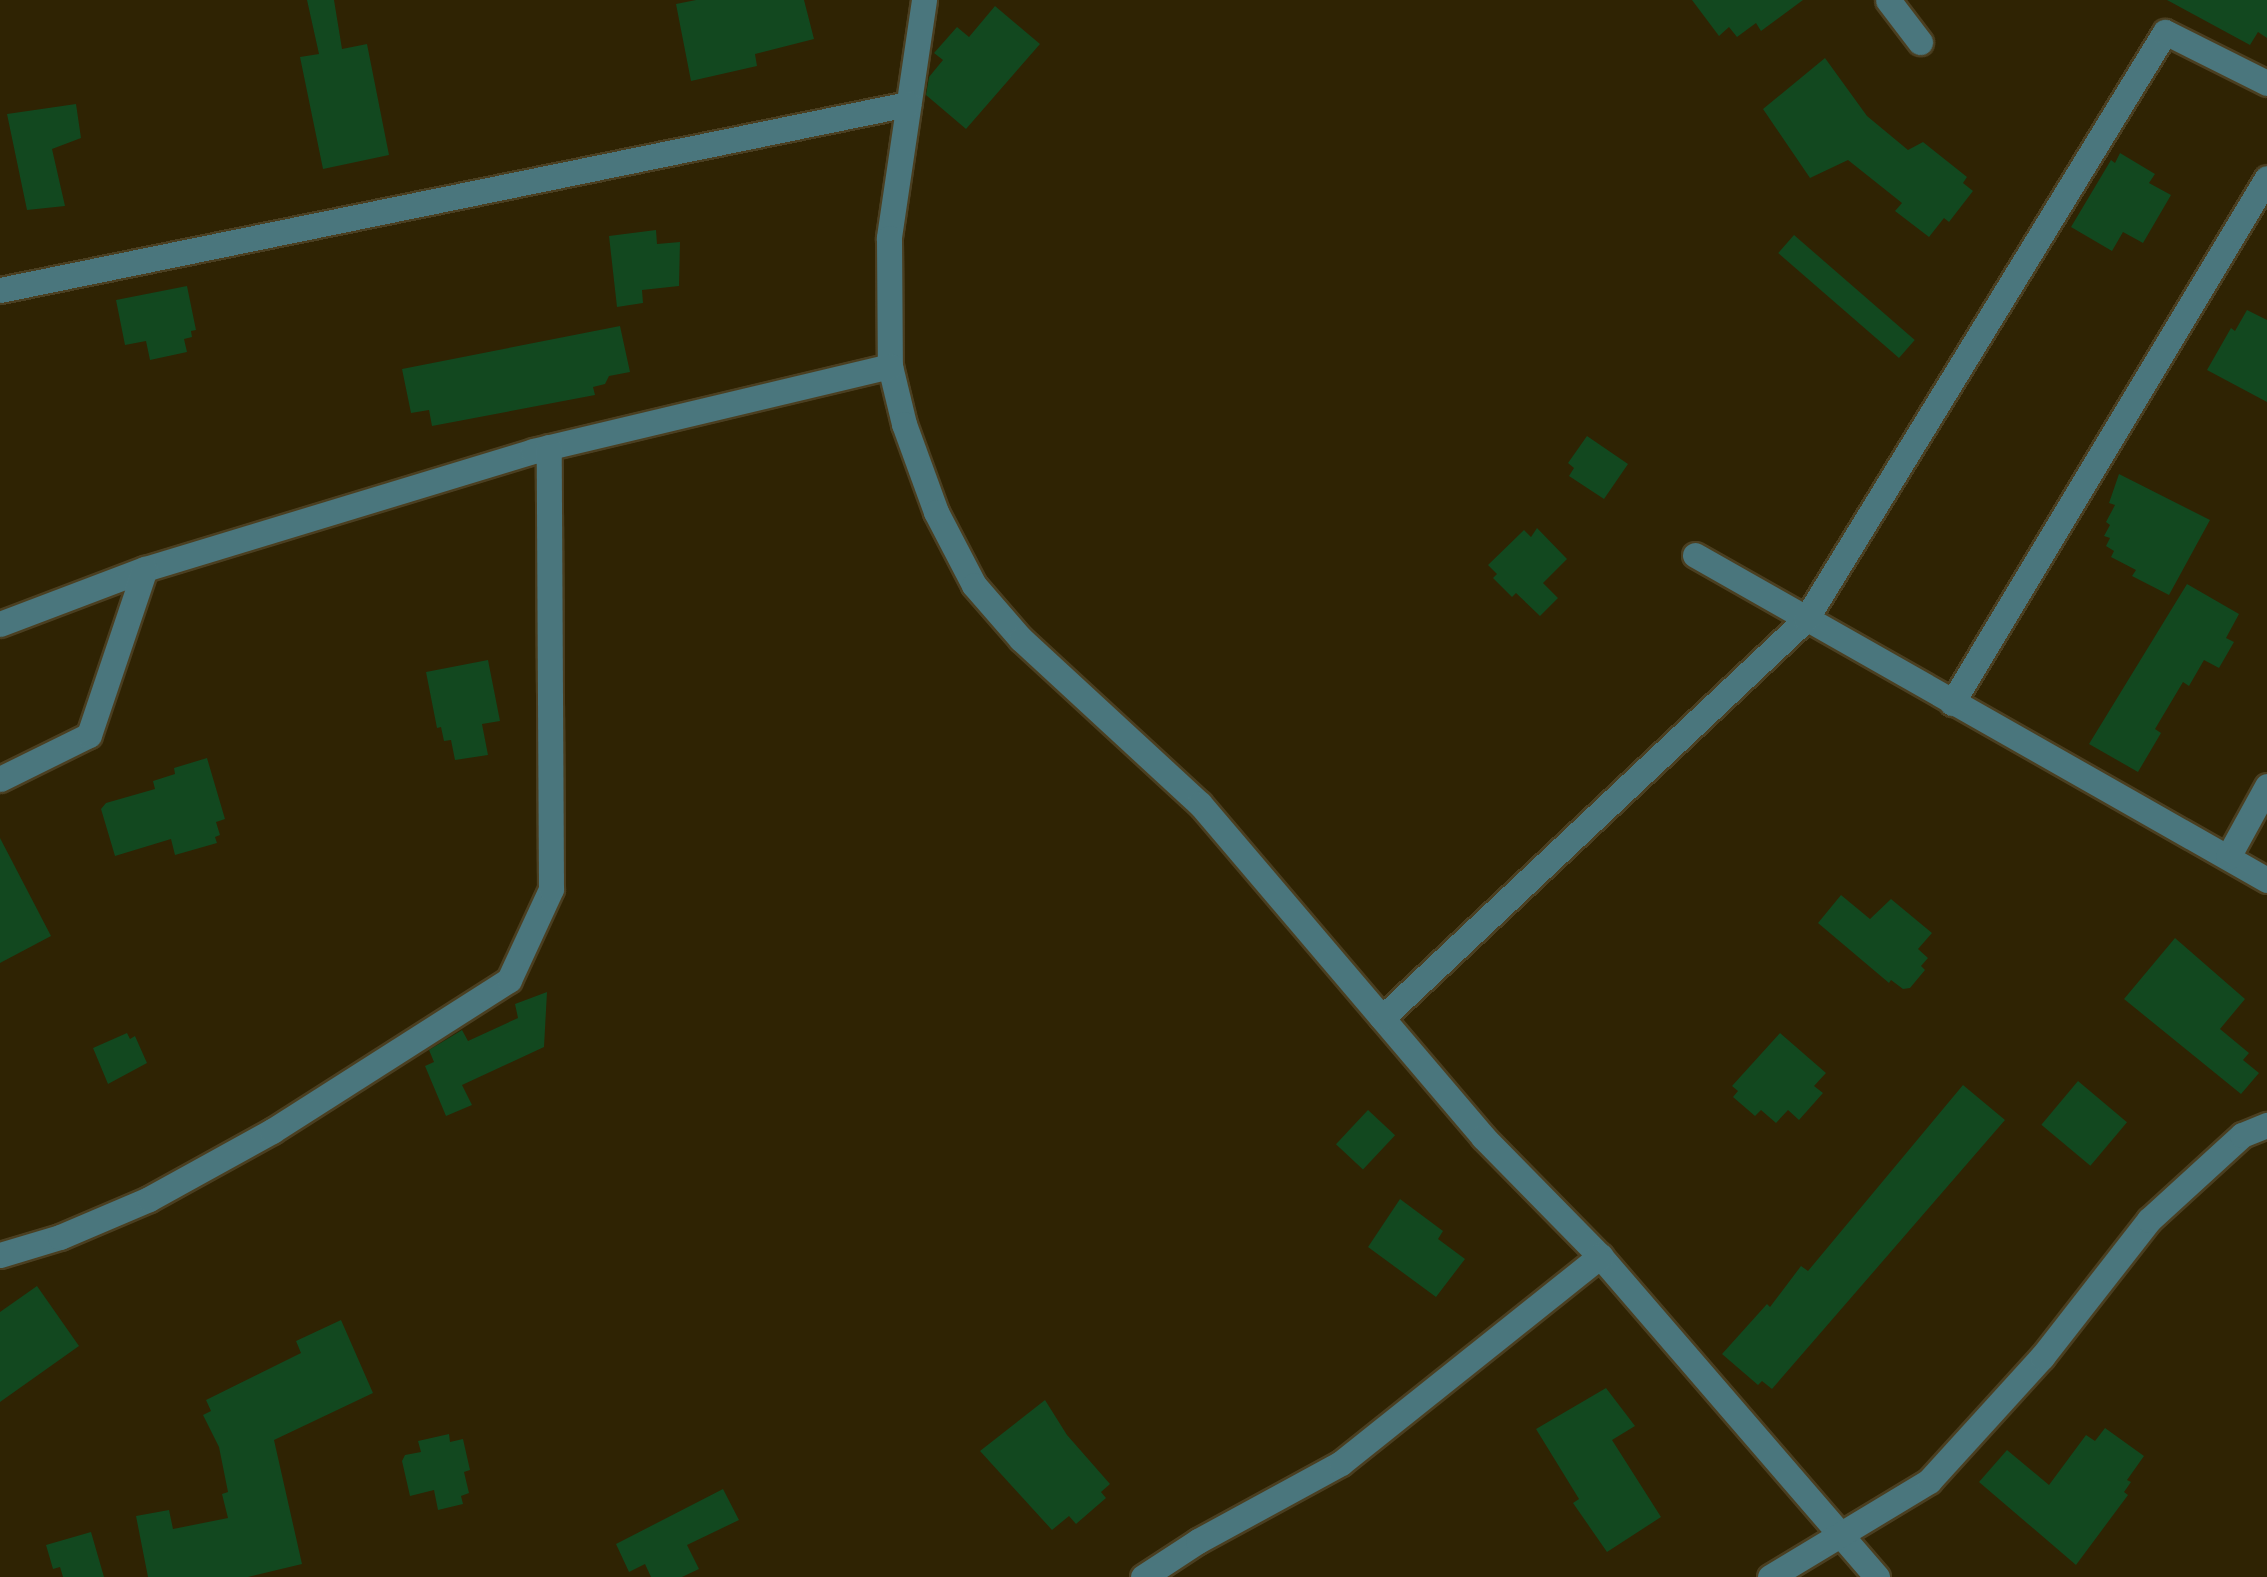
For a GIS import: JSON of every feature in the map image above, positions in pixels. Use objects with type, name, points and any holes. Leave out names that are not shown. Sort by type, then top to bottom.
[{"type":"street","points":[[924,0],[889,238],[890,366],[904,424],[936,512],[974,584],[1021,639],[1200,804],[1483,1137],[1600,1256],[1877,1577]]},
{"type":"street","points":[[1888,0],[1920,42]]},
{"type":"street","points":[[1382,1018],[1806,618],[2165,32],[2267,84]]},
{"type":"street","points":[[0,290],[908,104]]},
{"type":"street","points":[[1952,703],[2267,178]]},
{"type":"street","points":[[0,624],[145,569],[548,447],[890,366]]},
{"type":"street","points":[[0,1255],[60,1237],[149,1199],[272,1131],[509,980],[550,889],[548,447]]},
{"type":"street","points":[[1695,555],[2267,880]]},
{"type":"street","points":[[0,780],[89,735],[145,569]]},
{"type":"street","points":[[2228,856],[2267,786]]},
{"type":"street","points":[[1770,1577],[1929,1482],[2042,1357],[2149,1220],[2242,1135],[2267,1125]]},
{"type":"street","points":[[1143,1577],[1341,1463],[1600,1256]]},
{"type":"building","points":[[307,0],[334,0],[342,49],[367,44],[389,155],[323,169],[300,57],[319,54]]},
{"type":"building","points":[[696,0],[804,0],[814,39],[755,54],[757,66],[691,81],[676,4]]},
{"type":"building","points":[[1692,0],[1803,0],[1761,31],[1756,23],[1737,37],[1729,27],[1719,36]]},
{"type":"building","points":[[2167,0],[2267,0],[2267,38],[2258,32],[2250,45]]},
{"type":"building","points":[[995,6],[1040,44],[966,129],[926,95],[929,77],[943,60],[934,53],[957,27],[969,37]]},
{"type":"building","points":[[1825,58],[1867,116],[1908,150],[1923,142],[1967,177],[1963,183],[1973,191],[1949,222],[1944,218],[1929,237],[1895,211],[1902,203],[1848,160],[1810,178],[1763,109]]},
{"type":"building","points":[[76,104],[81,138],[52,149],[65,206],[27,210],[7,114]]},
{"type":"building","points":[[2120,153],[2155,174],[2149,183],[2171,195],[2143,243],[2123,232],[2112,251],[2071,227],[2111,160],[2115,163]]},
{"type":"building","points":[[656,230],[657,244],[680,242],[679,286],[642,290],[643,303],[617,307],[609,236]]},
{"type":"building","points":[[1794,235],[1915,340],[1899,358],[1778,253]]},
{"type":"building","points":[[187,286],[196,330],[191,331],[192,337],[184,339],[187,352],[150,360],[146,341],[125,345],[116,300]]},
{"type":"building","points":[[2247,310],[2267,320],[2267,402],[2207,370],[2231,328],[2235,331]]},
{"type":"building","points":[[620,326],[630,372],[609,376],[605,384],[593,387],[595,395],[432,426],[429,410],[411,413],[402,369]]},
{"type":"building","points":[[1587,436],[1628,464],[1604,499],[1569,476],[1574,468],[1568,463]]},
{"type":"building","points":[[2119,474],[2210,520],[2169,595],[2132,576],[2136,570],[2111,557],[2114,551],[2106,546],[2110,538],[2104,536],[2110,525],[2106,522],[2115,505],[2109,503]]},
{"type":"building","points":[[1537,528],[1567,559],[1543,583],[1558,598],[1540,616],[1516,593],[1512,597],[1493,578],[1497,574],[1488,565],[1524,530],[1531,537]]},
{"type":"building","points":[[2187,584],[2239,614],[2226,638],[2234,642],[2219,668],[2204,660],[2189,686],[2183,682],[2155,729],[2161,733],[2138,772],[2089,744]]},
{"type":"building","points":[[488,660],[500,721],[482,724],[488,755],[455,760],[451,740],[444,741],[441,727],[437,728],[426,672]]},
{"type":"building","points":[[207,758],[225,819],[216,822],[220,835],[215,837],[217,843],[175,855],[171,839],[115,856],[101,809],[106,803],[155,789],[153,781],[175,774],[174,768]]},
{"type":"building","points":[[0,838],[51,936],[0,963]]},
{"type":"building","points":[[1841,895],[1870,919],[1891,899],[1932,933],[1918,949],[1928,958],[1921,966],[1925,970],[1910,988],[1903,989],[1891,980],[1889,983],[1818,923]]},
{"type":"building","points":[[2175,938],[2245,999],[2220,1029],[2249,1053],[2243,1060],[2259,1073],[2241,1094],[2124,999]]},
{"type":"building","points":[[547,992],[544,1047],[462,1085],[472,1105],[446,1116],[425,1066],[434,1062],[429,1050],[462,1030],[468,1041],[518,1018],[515,1004]]},
{"type":"building","points":[[127,1033],[130,1039],[135,1036],[147,1063],[108,1084],[93,1048]]},
{"type":"building","points":[[1780,1033],[1826,1073],[1814,1086],[1823,1093],[1799,1120],[1788,1110],[1776,1123],[1761,1110],[1755,1116],[1733,1097],[1738,1091],[1732,1086]]},
{"type":"building","points":[[2078,1081],[2127,1122],[2090,1166],[2041,1125]]},
{"type":"building","points":[[1963,1085],[2005,1120],[1772,1389],[1762,1381],[1758,1385],[1722,1354],[1767,1304],[1770,1307],[1801,1266],[1808,1271]]},
{"type":"building","points":[[1368,1110],[1395,1135],[1363,1170],[1336,1144]]},
{"type":"building","points":[[1400,1199],[1443,1231],[1438,1239],[1465,1259],[1436,1297],[1368,1247]]},
{"type":"building","points":[[37,1286],[79,1346],[0,1402],[0,1312]]},
{"type":"building","points":[[341,1320],[373,1393],[274,1440],[302,1564],[248,1577],[148,1577],[136,1516],[169,1510],[173,1529],[228,1518],[222,1494],[228,1492],[219,1447],[203,1415],[211,1411],[206,1400],[301,1353],[296,1341]]},
{"type":"building","points":[[1606,1388],[1635,1426],[1612,1440],[1661,1517],[1607,1552],[1573,1503],[1579,1499],[1536,1429]]},
{"type":"building","points":[[1045,1400],[1067,1435],[1110,1484],[1101,1492],[1106,1498],[1076,1524],[1069,1516],[1052,1530],[980,1451]]},
{"type":"building","points":[[2105,1428],[2144,1456],[2127,1480],[2131,1482],[2124,1492],[2128,1495],[2076,1565],[1979,1482],[2007,1450],[2049,1485],[2086,1435],[2095,1441]]},
{"type":"building","points":[[449,1434],[450,1442],[463,1439],[470,1470],[464,1472],[469,1493],[461,1496],[463,1504],[438,1510],[434,1490],[410,1496],[402,1461],[405,1455],[421,1452],[418,1441]]},
{"type":"building","points":[[723,1489],[739,1520],[687,1545],[699,1569],[682,1577],[651,1577],[645,1564],[629,1572],[616,1544]]},
{"type":"building","points":[[91,1532],[104,1577],[63,1577],[60,1567],[53,1569],[46,1545]]}]
